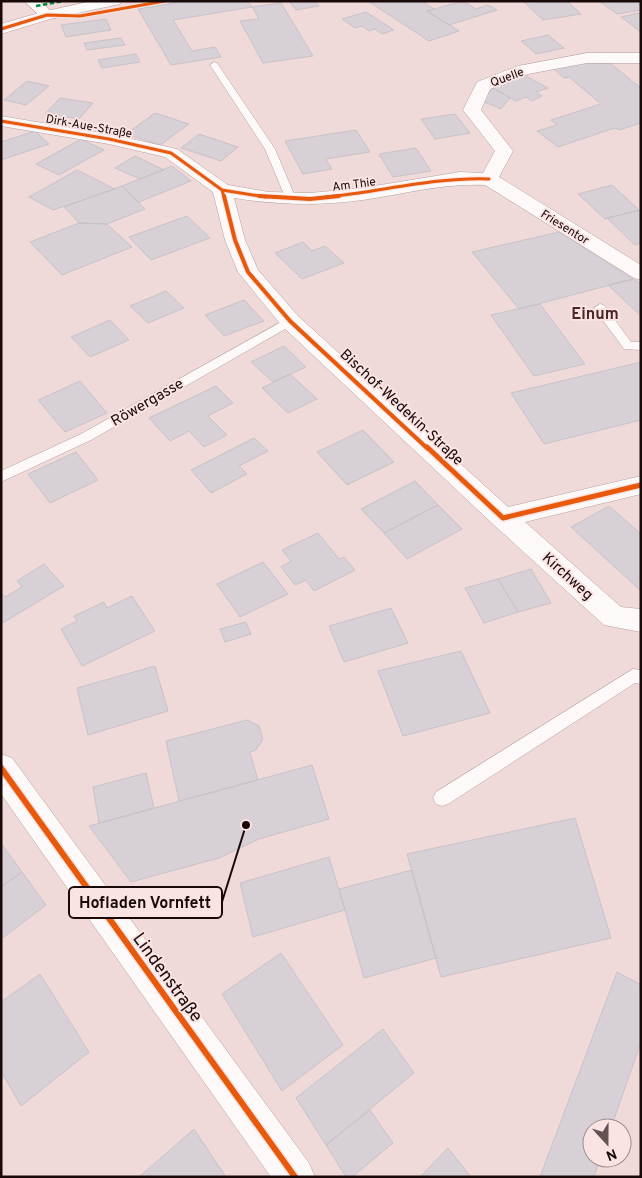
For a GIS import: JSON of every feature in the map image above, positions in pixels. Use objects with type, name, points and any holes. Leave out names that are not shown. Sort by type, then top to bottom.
[{"type":"street","points":[[31,1],[47,15]]},
{"type":"street","points":[[1,29],[47,15],[115,1]]},
{"type":"street","name":"Quelle","points":[[489,179],[504,151],[472,110],[483,86],[524,70],[587,58],[641,58]]},
{"type":"street","name":"Dirk-Aue-Straße","points":[[1,121],[109,139],[170,153],[222,190]]},
{"type":"street","name":"Am Thie","points":[[222,190],[270,198],[310,199],[362,194],[460,178],[489,179]]},
{"type":"street","name":"Friesentor","points":[[489,179],[641,274]]},
{"type":"street","name":"Bischof-Wedekin-Straße","points":[[222,190],[235,240],[248,272],[290,321],[503,518]]},
{"type":"street","points":[[503,518],[641,485]]},
{"type":"street","name":"Kirchweg","points":[[503,518],[614,617],[641,621]]},
{"type":"street","name":"Lindenstraße","points":[[1,768],[295,1177]]},
{"type":"lane","points":[[214,65],[270,149],[291,199]]},
{"type":"lane","points":[[600,308],[628,346],[641,346]]},
{"type":"lane","name":"Röwergasse","points":[[1,477],[86,437],[290,321]]},
{"type":"lane","points":[[442,798],[633,676],[641,677]]},
{"type":"building","points":[[186,1],[248,1],[252,7],[173,20],[192,51],[215,47],[221,57],[171,65],[138,9]]},
{"type":"building","points":[[289,1],[315,1],[319,6],[296,10]]},
{"type":"building","points":[[368,1],[422,1],[434,9],[427,11],[459,31],[429,41]]},
{"type":"building","points":[[463,1],[476,9],[488,5],[497,10],[449,25],[427,11]]},
{"type":"building","points":[[523,1],[567,1],[581,14],[543,20]]},
{"type":"building","points":[[599,1],[637,1],[641,4],[641,10],[617,14]]},
{"type":"building","points":[[281,3],[313,56],[263,63],[240,21],[259,19],[252,7]]},
{"type":"building","points":[[366,12],[394,30],[382,34],[375,29],[369,31],[362,26],[355,28],[342,19]]},
{"type":"building","points":[[639,13],[641,15],[641,32],[621,17]]},
{"type":"building","points":[[106,19],[111,30],[66,37],[61,25]]},
{"type":"building","points":[[548,35],[564,48],[536,54],[521,41]]},
{"type":"building","points":[[121,38],[125,45],[87,50],[84,43]]},
{"type":"building","points":[[136,54],[140,62],[102,68],[98,60]]},
{"type":"building","points":[[585,62],[611,64],[641,88],[641,123],[619,130],[615,128],[558,147],[537,131],[557,125],[551,120],[601,104],[569,77],[564,78],[553,68]]},
{"type":"building","points":[[524,75],[548,88],[536,92],[542,96],[532,101],[526,97],[516,101],[493,88]]},
{"type":"building","points":[[27,81],[49,86],[26,105],[4,100]]},
{"type":"building","points":[[493,88],[510,98],[501,109],[482,101]]},
{"type":"building","points":[[60,98],[93,103],[79,119],[45,114]]},
{"type":"building","points":[[155,113],[189,124],[160,145],[126,134]]},
{"type":"building","points":[[455,114],[470,133],[435,139],[421,119]]},
{"type":"building","points":[[356,130],[370,152],[326,159],[332,169],[303,174],[285,141]]},
{"type":"building","points":[[35,131],[49,144],[1,160],[1,142]]},
{"type":"building","points":[[199,134],[238,147],[221,161],[181,148]]},
{"type":"building","points":[[81,139],[104,150],[59,175],[36,164]]},
{"type":"building","points":[[416,148],[431,171],[393,177],[379,154]]},
{"type":"building","points":[[135,156],[164,170],[140,179],[115,168]]},
{"type":"building","points":[[172,166],[191,181],[139,202],[122,186]]},
{"type":"building","points":[[77,170],[115,189],[53,210],[29,197]]},
{"type":"building","points":[[612,185],[639,210],[605,219],[578,194]]},
{"type":"building","points":[[122,186],[145,209],[107,224],[79,223],[64,207]]},
{"type":"building","points":[[641,210],[641,243],[635,245],[607,218]]},
{"type":"building","points":[[187,216],[210,238],[151,260],[129,237]]},
{"type":"building","points":[[79,223],[107,224],[132,247],[62,275],[30,242]]},
{"type":"building","points":[[559,232],[633,279],[519,309],[472,252]]},
{"type":"building","points":[[303,242],[312,251],[325,246],[344,263],[302,279],[275,253]]},
{"type":"building","points":[[633,279],[641,284],[641,316],[608,285]]},
{"type":"building","points":[[166,291],[184,308],[148,323],[130,306]]},
{"type":"building","points":[[244,300],[264,321],[224,336],[205,315]]},
{"type":"building","points":[[540,304],[585,364],[534,376],[491,315]]},
{"type":"building","points":[[110,320],[129,340],[90,357],[71,337]]},
{"type":"building","points":[[284,346],[306,367],[273,382],[251,362]]},
{"type":"building","points":[[641,362],[641,420],[544,444],[511,393]]},
{"type":"building","points":[[290,374],[317,399],[288,413],[262,388]]},
{"type":"building","points":[[80,381],[107,413],[65,432],[38,400]]},
{"type":"building","points":[[216,386],[233,403],[208,416],[227,435],[204,447],[189,431],[170,441],[149,418]]},
{"type":"building","points":[[363,430],[394,462],[347,485],[317,452]]},
{"type":"building","points":[[254,438],[268,451],[239,466],[247,474],[211,493],[191,470]]},
{"type":"building","points":[[76,452],[98,480],[50,503],[28,474]]},
{"type":"building","points":[[415,481],[438,505],[384,533],[361,509]]},
{"type":"building","points":[[438,505],[462,529],[407,559],[384,533]]},
{"type":"building","points":[[609,506],[641,534],[641,591],[571,527]]},
{"type":"building","points":[[318,533],[339,559],[344,557],[355,570],[314,591],[306,580],[295,585],[281,567],[291,561],[282,550]]},
{"type":"building","points":[[263,562],[288,594],[240,617],[217,584]]},
{"type":"building","points":[[44,564],[64,586],[1,624],[1,593],[5,597],[22,587],[17,581]]},
{"type":"building","points":[[531,569],[551,603],[518,612],[498,579]]},
{"type":"building","points":[[498,579],[518,612],[484,623],[465,588]]},
{"type":"building","points":[[132,596],[155,631],[82,666],[61,629],[77,621],[74,616],[104,602],[107,608]]},
{"type":"building","points":[[391,608],[408,643],[344,662],[329,626]]},
{"type":"building","points":[[246,622],[251,634],[225,642],[220,629]]},
{"type":"building","points":[[461,651],[490,713],[403,736],[378,671]]},
{"type":"building","points":[[155,666],[168,711],[88,735],[77,688]]},
{"type":"building","points":[[247,720],[259,726],[263,739],[256,750],[250,752],[258,780],[179,801],[166,741]]},
{"type":"building","points":[[312,765],[329,819],[259,839],[219,858],[131,882],[89,826]]},
{"type":"building","points":[[146,773],[154,808],[99,823],[93,787]]},
{"type":"building","points":[[575,818],[611,938],[441,977],[407,854]]},
{"type":"building","points":[[1,843],[22,872],[1,887]]},
{"type":"building","points":[[329,857],[345,910],[253,937],[240,883]]},
{"type":"building","points":[[412,870],[436,958],[364,978],[339,889]]},
{"type":"building","points":[[22,872],[46,905],[1,939],[1,887]]},
{"type":"building","points":[[281,953],[343,1045],[282,1091],[222,994]]},
{"type":"building","points":[[617,972],[641,985],[641,1042],[614,1118],[582,1118],[582,1168],[597,1168],[594,1177],[540,1177]]},
{"type":"building","points":[[40,974],[89,1052],[21,1106],[1,1071],[1,1002]]},
{"type":"building","points":[[383,1029],[414,1073],[326,1145],[296,1098]]},
{"type":"building","points":[[370,1110],[393,1143],[352,1177],[346,1177],[326,1145]]},
{"type":"building","points":[[194,1129],[226,1177],[139,1177]]},
{"type":"building","points":[[448,1148],[471,1177],[420,1177]]},
{"type":"marked path","points":[[36,6],[64,1]]},
{"type":"cycle path","points":[[1,29],[47,15],[80,16],[165,1]]},
{"type":"cycle path","points":[[1,121],[109,139],[171,153],[222,190],[269,198],[310,199],[362,194],[460,178],[489,179]]},
{"type":"cycle path","points":[[222,190],[235,240],[248,272],[290,321],[503,518],[641,485]]},
{"type":"cycle path","points":[[1,768],[295,1177]]},
{"type":"place","name":"Hofladen Vornfett","points":[[246,825]]},
{"type":"district","name":"Einum","points":[[595,313]]}]
